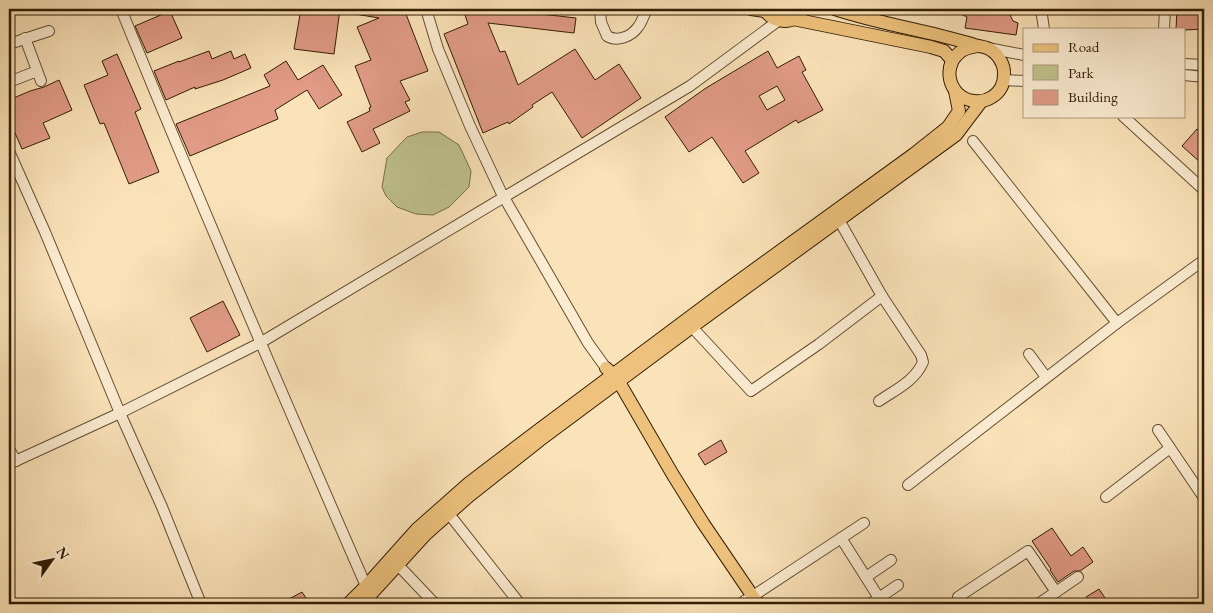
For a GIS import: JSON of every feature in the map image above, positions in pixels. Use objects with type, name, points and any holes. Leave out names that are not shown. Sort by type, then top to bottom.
[{"type":"main road","points":[[751,9],[765,10],[773,19],[786,22],[794,20],[804,9]]},
{"type":"main road","points":[[794,20],[944,51],[952,60],[949,71],[950,82],[955,91],[967,100],[981,102],[988,100],[1002,86],[1004,70],[1001,60],[994,52],[961,41],[835,9]]},
{"type":"main road","points":[[949,71],[956,55],[964,49],[982,47]]},
{"type":"main road","points":[[348,604],[417,529],[469,483],[612,378],[718,296],[914,154],[948,127],[958,111],[955,91]]},
{"type":"main road","points":[[362,604],[426,534],[612,378],[692,327],[956,135],[981,102]]},
{"type":"main road","points":[[612,378],[713,538],[749,602]]},
{"type":"street","points":[[121,9],[260,343],[366,586]]},
{"type":"street","points":[[426,9],[442,57],[470,126],[504,196],[588,343],[612,378]]},
{"type":"street","points":[[600,9],[601,22],[606,36],[619,39],[632,34],[638,28],[647,9]]},
{"type":"street","points":[[1041,9],[1044,28]]},
{"type":"street","points":[[1164,28],[1165,9]]},
{"type":"street","points":[[9,448],[12,462],[120,413],[260,343],[690,86],[778,21]]},
{"type":"street","points":[[9,44],[49,31]]},
{"type":"street","points":[[25,38],[41,81]]},
{"type":"street","points":[[982,47],[1023,55]]},
{"type":"street","points":[[1186,64],[1204,65]]},
{"type":"street","points":[[9,82],[37,71]]},
{"type":"street","points":[[1186,76],[1204,77]]},
{"type":"street","points":[[1004,80],[1023,81]]},
{"type":"street","points":[[1125,118],[1204,190]]},
{"type":"street","points":[[973,141],[1117,323]]},
{"type":"street","points":[[9,151],[162,507],[201,604]]},
{"type":"street","points":[[839,220],[882,296],[923,362],[911,379],[879,401]]},
{"type":"street","points":[[908,485],[1117,323],[1204,260]]},
{"type":"street","points":[[692,327],[751,391],[820,344],[882,296]]},
{"type":"street","points":[[1029,354],[1046,378]]},
{"type":"street","points":[[1158,430],[1204,498]]},
{"type":"street","points":[[1106,497],[1170,448]]},
{"type":"street","points":[[449,514],[520,604]]},
{"type":"street","points":[[749,602],[864,523]]},
{"type":"street","points":[[841,538],[880,598]]},
{"type":"street","points":[[964,604],[958,597],[1028,551],[1056,592]]},
{"type":"street","points":[[866,577],[891,560]]},
{"type":"street","points":[[398,565],[436,604]]},
{"type":"street","points":[[1038,604],[1078,577]]},
{"type":"street","points":[[870,604],[898,585]]},
{"type":"green space","points":[[422,132],[439,132],[459,145],[471,171],[469,187],[449,207],[433,215],[416,214],[397,207],[386,196],[382,187],[387,158],[407,137]]},
{"type":"building","points":[[301,9],[340,9],[334,54],[294,49]]},
{"type":"building","points":[[349,9],[404,9],[428,71],[400,81],[410,100],[405,102],[410,111],[373,129],[380,143],[362,152],[347,122],[370,111],[369,108],[371,107],[355,66],[371,60],[357,27],[379,18],[349,13]]},
{"type":"building","points":[[463,9],[497,9],[576,18],[574,33],[488,23],[500,52],[505,51],[518,85],[575,49],[595,80],[619,64],[641,98],[582,138],[552,92],[532,105],[533,107],[509,124],[508,122],[483,133],[444,34],[468,24]]},
{"type":"building","points":[[951,9],[1002,9],[1009,13],[1013,21],[1018,23],[1016,35],[965,28],[967,17]]},
{"type":"building","points":[[1177,9],[1203,9],[1204,29],[1186,30],[1186,28],[1176,28]]},
{"type":"building","points":[[170,11],[182,38],[147,53],[135,26]]},
{"type":"building","points":[[209,51],[212,59],[231,51],[234,59],[245,54],[251,68],[223,80],[195,89],[195,87],[166,100],[154,71]]},
{"type":"building","points":[[768,51],[777,68],[799,56],[806,70],[802,72],[823,110],[798,123],[796,120],[745,151],[759,173],[743,183],[712,137],[689,152],[665,117],[706,88]],"holes":[[[777,86],[785,100],[767,110],[759,96]]]},
{"type":"building","points":[[117,54],[141,109],[135,112],[159,172],[129,184],[104,123],[100,124],[84,85],[108,75],[102,61]]},
{"type":"building","points":[[286,61],[298,80],[323,65],[342,95],[319,109],[307,90],[275,110],[278,119],[190,156],[176,124],[270,86],[264,75]]},
{"type":"building","points":[[59,80],[72,110],[43,123],[50,138],[22,149],[9,119],[9,100]]},
{"type":"building","points":[[1197,129],[1204,135],[1204,152],[1201,163],[1182,146]]},
{"type":"building","points":[[223,301],[240,335],[207,352],[190,318]]},
{"type":"building","points":[[721,440],[727,452],[705,465],[698,454]]},
{"type":"building","points":[[1052,528],[1071,556],[1083,547],[1093,562],[1080,571],[1074,571],[1058,582],[1032,541]]},
{"type":"building","points":[[1099,589],[1109,604],[1091,604],[1086,597]]},
{"type":"building","points":[[302,592],[310,604],[280,604]]}]
